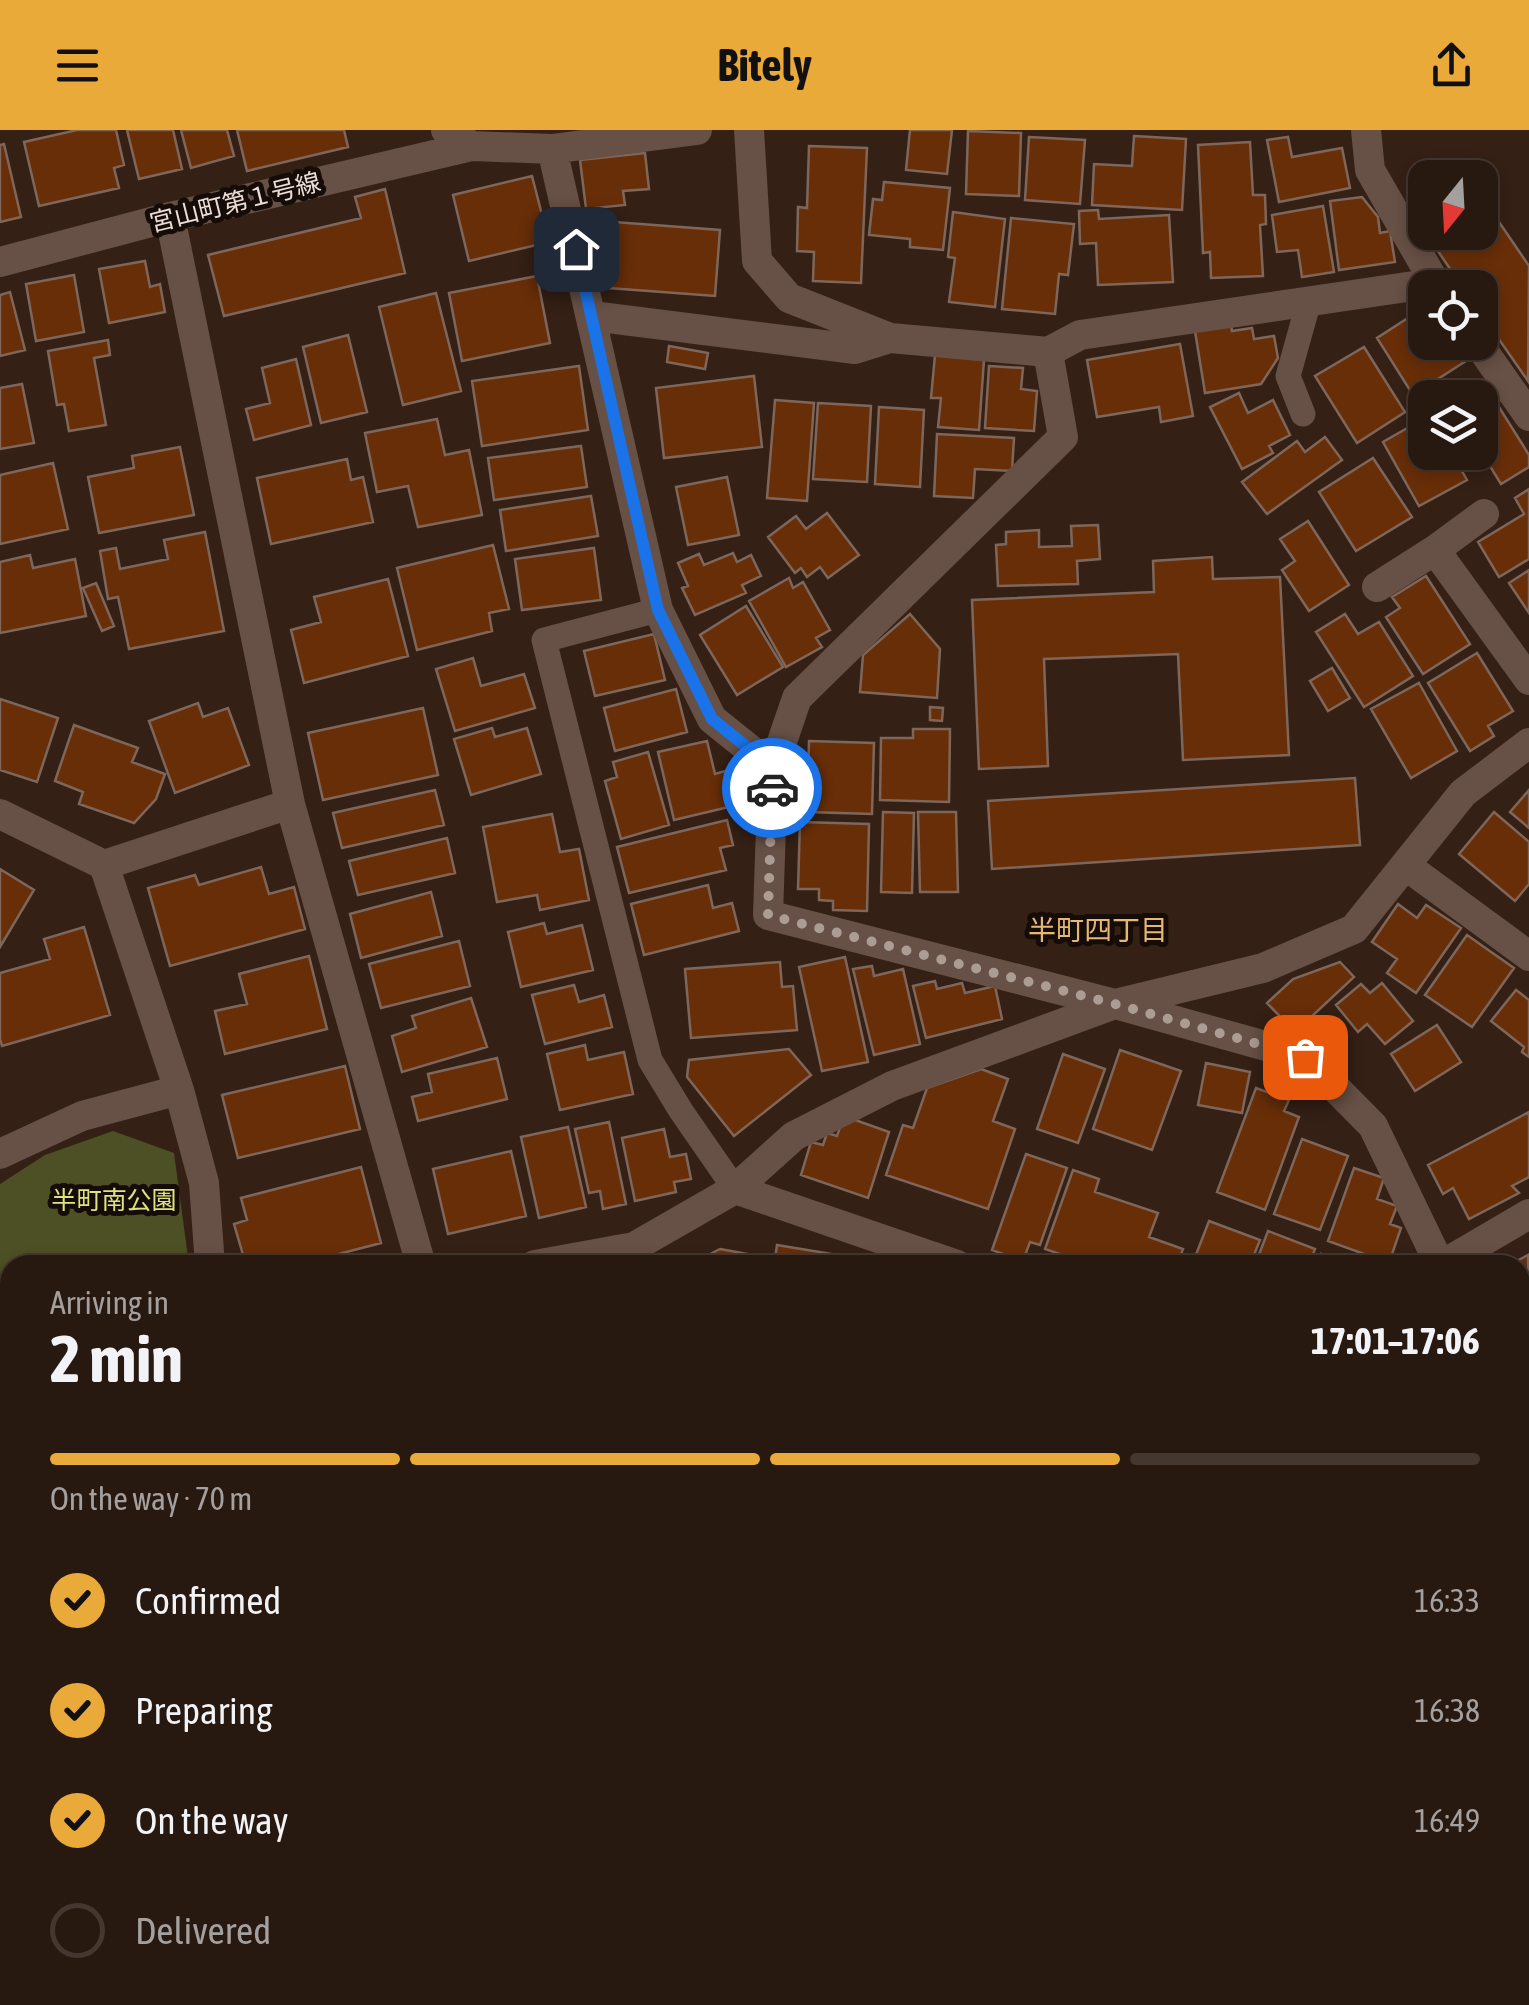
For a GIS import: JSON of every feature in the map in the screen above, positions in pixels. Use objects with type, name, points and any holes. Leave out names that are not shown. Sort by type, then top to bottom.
[{"type":"street","name":"宮山町第１号線","points":[[0,262],[459,138],[552,149],[697,130]]},
{"type":"street","points":[[749,130],[757,261],[789,298],[890,338],[1048,352],[1080,335],[1408,289]]},
{"type":"street","points":[[1366,130],[1370,170],[1427,270]]},
{"type":"street","points":[[552,149],[658,610],[712,719],[773,768]]},
{"type":"street","points":[[170,217],[290,804],[418,1255]]},
{"type":"street","points":[[592,316],[855,348],[890,338]]},
{"type":"street","points":[[1048,352],[1063,437],[798,698],[773,768],[768,915],[1305,1057],[1373,1126],[1436,1255]]},
{"type":"street","points":[[1490,360],[1529,416]]},
{"type":"street","points":[[1377,588],[1484,514]]},
{"type":"street","points":[[1435,550],[1529,680]]},
{"type":"street","points":[[593,1255],[634,1248],[735,1189],[794,1136],[892,1086],[1115,1004],[1263,968],[1354,929],[1462,793],[1529,743]]},
{"type":"street","points":[[0,814],[104,864],[290,804]]},
{"type":"street","points":[[104,864],[179,1090],[204,1184],[209,1255]]},
{"type":"street","points":[[1405,865],[1529,956]]},
{"type":"street","points":[[0,1154],[82,1116],[179,1090]]},
{"type":"street","points":[[735,1189],[928,1255]]},
{"type":"street","points":[[1458,1255],[1529,1214]]},
{"type":"lane","points":[[1304,414],[1288,376],[1309,302]]},
{"type":"lane","points":[[658,610],[544,640],[650,1060],[735,1189]]},
{"type":"green space","name":"半町南公園","points":[[113,1131],[174,1153],[188,1255],[0,1255],[0,1184],[45,1155]]},
{"type":"building","points":[[77,130],[116,130],[124,165],[114,168],[119,188],[39,206],[24,142]]},
{"type":"building","points":[[127,130],[173,130],[182,169],[139,179]]},
{"type":"building","points":[[181,130],[227,130],[234,156],[191,168]]},
{"type":"building","points":[[237,130],[344,130],[348,147],[247,171]]},
{"type":"building","points":[[910,130],[952,130],[947,174],[906,170]]},
{"type":"building","points":[[968,131],[1021,133],[1019,196],[966,194]]},
{"type":"building","points":[[1134,136],[1186,139],[1182,210],[1092,205],[1094,164],[1132,166]]},
{"type":"building","points":[[1029,137],[1085,140],[1080,204],[1025,200]]},
{"type":"building","points":[[1288,137],[1292,157],[1342,148],[1350,188],[1279,202],[1267,140]]},
{"type":"building","points":[[1250,142],[1253,195],[1265,195],[1266,224],[1260,225],[1263,276],[1211,278],[1210,252],[1203,253],[1198,145]]},
{"type":"building","points":[[4,144],[21,217],[0,222],[0,145]]},
{"type":"building","points":[[809,146],[867,148],[861,283],[813,281],[814,252],[797,251],[798,207],[807,208]]},
{"type":"building","points":[[645,153],[649,189],[623,191],[625,205],[586,209],[580,160]]},
{"type":"building","points":[[532,176],[549,242],[469,261],[453,195]]},
{"type":"building","points":[[884,182],[950,188],[943,250],[910,247],[910,239],[869,235],[873,199],[882,200]]},
{"type":"building","points":[[385,189],[405,273],[224,316],[208,255],[361,218],[355,197]]},
{"type":"building","points":[[1362,197],[1378,217],[1380,233],[1390,231],[1395,262],[1339,270],[1330,201]]},
{"type":"building","points":[[1323,206],[1334,272],[1302,277],[1298,250],[1277,252],[1272,215]]},
{"type":"building","points":[[1098,210],[1099,219],[1169,215],[1173,282],[1098,285],[1096,243],[1080,244],[1079,211]]},
{"type":"building","points":[[607,211],[610,223],[606,252],[590,255],[581,217]]},
{"type":"building","points":[[953,212],[1005,219],[995,307],[949,302],[955,258],[948,257]]},
{"type":"building","points":[[1011,218],[1074,224],[1068,275],[1059,274],[1055,314],[1002,309]]},
{"type":"building","points":[[1498,220],[1529,266],[1528,381],[1498,338],[1498,270],[1451,270],[1437,250],[1498,250]]},
{"type":"building","points":[[614,222],[720,230],[715,296],[609,288]]},
{"type":"building","points":[[145,261],[150,287],[160,284],[165,312],[109,323],[99,269]]},
{"type":"building","points":[[74,275],[84,332],[36,341],[26,284]]},
{"type":"building","points":[[537,276],[550,343],[462,361],[449,293]]},
{"type":"building","points":[[10,292],[25,350],[0,356],[0,295]]},
{"type":"building","points":[[436,293],[461,391],[403,405],[379,307]]},
{"type":"building","points":[[1408,318],[1408,360],[1467,360],[1436,380],[1408,380],[1408,387],[1377,338]]},
{"type":"building","points":[[1231,325],[1232,331],[1252,328],[1254,339],[1274,336],[1278,358],[1261,384],[1205,393],[1195,331]]},
{"type":"building","points":[[348,335],[367,412],[321,423],[303,347]]},
{"type":"building","points":[[108,340],[110,355],[94,358],[106,425],[69,431],[64,404],[57,405],[48,351]]},
{"type":"building","points":[[1180,344],[1193,416],[1161,422],[1159,407],[1097,417],[1087,360]]},
{"type":"building","points":[[669,346],[708,353],[705,369],[667,362]]},
{"type":"building","points":[[1364,347],[1405,412],[1357,443],[1315,376]]},
{"type":"building","points":[[935,355],[984,360],[979,430],[938,427],[941,398],[931,398]]},
{"type":"building","points":[[296,359],[311,425],[254,440],[246,409],[270,403],[262,368]]},
{"type":"building","points":[[579,366],[588,430],[482,446],[472,381]]},
{"type":"building","points":[[989,366],[1023,368],[1021,389],[1037,391],[1034,431],[985,428]]},
{"type":"building","points":[[754,376],[762,447],[664,458],[656,388]]},
{"type":"building","points":[[22,384],[34,443],[0,449],[0,388]]},
{"type":"building","points":[[1239,393],[1248,413],[1273,400],[1290,435],[1269,446],[1273,453],[1242,469],[1210,407]]},
{"type":"building","points":[[775,400],[814,403],[807,501],[767,498]]},
{"type":"building","points":[[818,403],[871,406],[867,482],[813,479]]},
{"type":"building","points":[[1498,406],[1529,455],[1529,467],[1501,484],[1492,470],[1498,470]]},
{"type":"building","points":[[879,407],[924,410],[920,487],[875,484]]},
{"type":"building","points":[[437,419],[445,455],[469,450],[482,515],[418,527],[408,486],[377,492],[365,433]]},
{"type":"building","points":[[1408,428],[1408,470],[1461,470],[1467,480],[1419,506],[1383,442]]},
{"type":"building","points":[[937,434],[1014,438],[1012,471],[975,469],[973,498],[934,496]]},
{"type":"building","points":[[1325,437],[1342,460],[1267,514],[1242,482],[1297,441],[1305,452]]},
{"type":"building","points":[[581,446],[587,487],[494,500],[488,458]]},
{"type":"building","points":[[180,447],[194,515],[99,533],[88,477],[134,468],[132,456]]},
{"type":"building","points":[[1373,458],[1412,517],[1356,551],[1319,492]]},
{"type":"building","points":[[347,459],[351,480],[363,477],[373,522],[271,544],[257,478]]},
{"type":"building","points":[[53,463],[68,529],[0,544],[0,475]]},
{"type":"building","points":[[727,477],[739,535],[688,545],[676,487]]},
{"type":"building","points":[[1529,489],[1529,559],[1499,577],[1478,542],[1524,514],[1515,498]]},
{"type":"building","points":[[591,496],[598,536],[506,551],[500,510]]},
{"type":"building","points":[[827,513],[859,555],[828,578],[820,567],[807,577],[801,568],[795,573],[768,537],[796,516],[806,529]]},
{"type":"building","points":[[1308,521],[1349,585],[1309,611],[1282,570],[1295,561],[1280,539]]},
{"type":"building","points":[[1098,525],[1100,559],[1077,561],[1078,584],[998,586],[996,545],[1006,544],[1006,532],[1039,530],[1039,547],[1072,546],[1071,526]]},
{"type":"building","points":[[205,532],[224,631],[129,649],[118,597],[108,599],[100,551],[116,548],[120,569],[168,559],[164,540]]},
{"type":"building","points":[[493,545],[509,609],[489,613],[492,631],[417,650],[397,568]]},
{"type":"building","points":[[594,548],[601,600],[522,610],[515,559]]},
{"type":"building","points":[[733,553],[737,562],[751,555],[761,576],[742,585],[746,593],[695,615],[682,588],[688,586],[678,563],[699,554],[704,565]]},
{"type":"building","points":[[30,555],[33,568],[75,559],[86,616],[0,633],[0,562]]},
{"type":"building","points":[[1212,557],[1213,579],[1280,577],[1289,755],[1183,760],[1178,654],[1044,659],[1048,766],[979,769],[972,600],[1154,592],[1153,561]]},
{"type":"building","points":[[1529,570],[1529,613],[1509,583]]},
{"type":"building","points":[[1426,576],[1470,644],[1423,674],[1386,617],[1400,608],[1392,597]]},
{"type":"building","points":[[789,578],[793,588],[803,582],[830,630],[816,638],[822,647],[786,667],[749,601]]},
{"type":"building","points":[[388,579],[408,656],[304,683],[291,630],[321,622],[314,597]]},
{"type":"building","points":[[96,583],[114,626],[102,631],[83,588]]},
{"type":"building","points":[[746,606],[783,667],[737,695],[700,635]]},
{"type":"building","points":[[910,614],[940,649],[937,698],[860,692],[863,655]]},
{"type":"building","points":[[1345,614],[1358,634],[1379,622],[1413,676],[1364,707],[1316,632]]},
{"type":"building","points":[[654,634],[665,680],[595,696],[584,651]]},
{"type":"building","points":[[1477,653],[1513,711],[1488,726],[1494,736],[1470,751],[1428,683]]},
{"type":"building","points":[[473,658],[481,686],[524,674],[535,708],[455,731],[436,669]]},
{"type":"building","points":[[1332,668],[1350,698],[1328,711],[1310,681]]},
{"type":"building","points":[[1419,683],[1457,751],[1411,778],[1371,709]]},
{"type":"building","points":[[676,689],[687,732],[615,751],[604,708]]},
{"type":"building","points":[[0,699],[58,718],[37,782],[0,770]]},
{"type":"building","points":[[198,703],[203,717],[228,708],[249,765],[175,793],[149,721]]},
{"type":"building","points":[[930,707],[943,708],[942,721],[930,720]]},
{"type":"building","points":[[423,708],[438,775],[323,800],[308,733]]},
{"type":"building","points":[[74,725],[138,748],[132,762],[165,774],[156,799],[134,823],[79,804],[83,792],[55,781]]},
{"type":"building","points":[[492,728],[495,737],[527,728],[541,774],[471,795],[454,739]]},
{"type":"building","points":[[913,729],[950,729],[949,802],[880,800],[881,738],[913,738]]},
{"type":"building","points":[[707,741],[715,774],[725,771],[733,806],[674,820],[658,752]]},
{"type":"building","points":[[809,741],[874,743],[872,814],[807,812]]},
{"type":"building","points":[[648,752],[669,825],[621,839],[605,781],[617,777],[613,762]]},
{"type":"building","points":[[1355,778],[1360,845],[992,869],[988,801]]},
{"type":"building","points":[[435,790],[444,825],[342,848],[333,813]]},
{"type":"building","points":[[1529,790],[1529,828],[1510,812]]},
{"type":"building","points":[[883,812],[914,813],[912,893],[881,892]]},
{"type":"building","points":[[918,812],[956,812],[958,892],[920,892]]},
{"type":"building","points":[[1494,812],[1529,842],[1529,884],[1515,901],[1459,854]]},
{"type":"building","points":[[552,814],[560,852],[579,849],[589,900],[540,910],[537,895],[497,902],[483,827]]},
{"type":"building","points":[[727,820],[733,845],[720,848],[726,870],[629,893],[617,847]]},
{"type":"building","points":[[800,822],[869,824],[867,911],[833,910],[833,901],[819,900],[819,889],[798,889]]},
{"type":"building","points":[[447,838],[455,873],[358,895],[349,861]]},
{"type":"building","points":[[261,867],[269,894],[294,887],[305,929],[170,966],[148,888],[195,875],[199,885]]},
{"type":"building","points":[[0,869],[34,890],[0,947]]},
{"type":"building","points":[[708,885],[713,908],[732,903],[739,931],[644,955],[631,904]]},
{"type":"building","points":[[431,892],[442,936],[361,958],[350,914]]},
{"type":"building","points":[[1398,904],[1417,918],[1426,905],[1461,928],[1416,993],[1387,973],[1397,959],[1372,942]]},
{"type":"building","points":[[544,923],[547,934],[582,925],[593,970],[521,987],[508,932]]},
{"type":"building","points":[[84,927],[110,1015],[2,1046],[0,973],[50,959],[44,939]]},
{"type":"building","points":[[1467,935],[1514,968],[1472,1027],[1425,995]]},
{"type":"building","points":[[459,941],[470,986],[381,1008],[369,964]]},
{"type":"building","points":[[309,956],[327,1029],[225,1054],[215,1011],[247,1004],[239,974]]},
{"type":"building","points":[[845,957],[868,1062],[822,1071],[799,967]]},
{"type":"building","points":[[780,962],[782,987],[793,986],[797,1030],[691,1038],[685,969]]},
{"type":"building","points":[[1340,962],[1354,977],[1295,1032],[1267,1003],[1293,979]]},
{"type":"building","points":[[872,966],[874,976],[903,969],[920,1044],[874,1055],[853,969]]},
{"type":"building","points":[[935,981],[937,989],[962,983],[965,993],[995,986],[1002,1019],[926,1038],[913,986]]},
{"type":"building","points":[[1382,983],[1413,1021],[1385,1044],[1367,1024],[1358,1032],[1336,1005],[1361,984],[1370,993]]},
{"type":"building","points":[[574,985],[579,1002],[604,995],[612,1027],[545,1044],[532,995]]},
{"type":"building","points":[[1516,990],[1529,1000],[1529,1057],[1522,1052],[1524,1047],[1491,1021]]},
{"type":"building","points":[[471,998],[487,1047],[402,1072],[392,1036],[416,1028],[412,1016]]},
{"type":"building","points":[[1437,1025],[1461,1062],[1415,1091],[1391,1054]]},
{"type":"building","points":[[585,1045],[588,1060],[624,1052],[633,1094],[560,1110],[547,1054]]},
{"type":"building","points":[[789,1049],[811,1075],[734,1136],[687,1077],[689,1060]]},
{"type":"building","points":[[1120,1050],[1181,1071],[1152,1150],[1093,1129]]},
{"type":"building","points":[[1063,1054],[1105,1069],[1078,1143],[1037,1129]]},
{"type":"building","points":[[497,1058],[507,1099],[418,1121],[412,1097],[432,1092],[428,1074]]},
{"type":"building","points":[[1206,1063],[1250,1072],[1242,1113],[1198,1105]]},
{"type":"building","points":[[345,1066],[360,1129],[238,1158],[222,1095]]},
{"type":"building","points":[[981,1069],[1008,1079],[993,1121],[1015,1129],[988,1209],[886,1175],[903,1125],[913,1128],[927,1088]]},
{"type":"building","points":[[1256,1088],[1289,1100],[1284,1111],[1299,1117],[1265,1210],[1217,1192]]},
{"type":"building","points":[[1529,1112],[1529,1177],[1512,1186],[1519,1193],[1469,1219],[1453,1188],[1443,1194],[1428,1165]]},
{"type":"building","points":[[844,1116],[889,1132],[868,1198],[801,1175],[811,1142],[823,1145],[827,1133],[837,1136]]},
{"type":"building","points":[[609,1122],[626,1204],[603,1209],[600,1191],[589,1193],[575,1129]]},
{"type":"building","points":[[568,1127],[586,1207],[539,1218],[521,1137]]},
{"type":"building","points":[[664,1129],[670,1157],[686,1154],[691,1179],[674,1182],[676,1192],[635,1201],[622,1138]]},
{"type":"building","points":[[1302,1139],[1348,1156],[1320,1230],[1274,1214]]},
{"type":"building","points":[[511,1151],[526,1216],[448,1234],[433,1169]]},
{"type":"building","points":[[1026,1154],[1067,1168],[1040,1245],[1030,1242],[1025,1255],[992,1250]]},
{"type":"building","points":[[361,1167],[381,1243],[335,1255],[243,1255],[234,1224],[247,1220],[241,1198]]},
{"type":"building","points":[[1354,1168],[1384,1178],[1377,1199],[1397,1206],[1390,1224],[1401,1228],[1392,1255],[1367,1255],[1328,1241]]},
{"type":"building","points":[[1073,1170],[1099,1179],[1095,1192],[1158,1213],[1149,1237],[1183,1249],[1181,1255],[1063,1255],[1045,1249]]},
{"type":"building","points":[[1209,1221],[1260,1240],[1254,1255],[1196,1255]]},
{"type":"building","points":[[1268,1231],[1315,1249],[1313,1255],[1259,1255]]},
{"type":"building","points":[[777,1245],[838,1255],[776,1255]]},
{"type":"building","points":[[720,1249],[753,1255],[708,1255]]},
{"type":"way so far","points":[[772,788],[768,915],[1305,1057]]},
{"type":"district","name":"半町四丁目","points":[[1098,930]]},
{"type":"route","points":[[576,249],[658,610],[712,719],[773,768],[772,788]]}]
